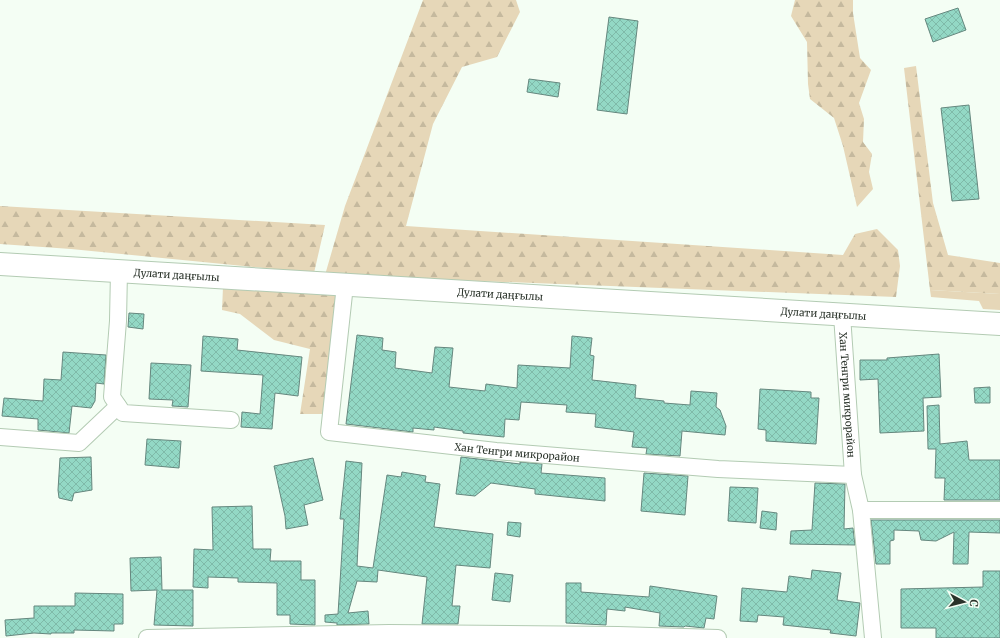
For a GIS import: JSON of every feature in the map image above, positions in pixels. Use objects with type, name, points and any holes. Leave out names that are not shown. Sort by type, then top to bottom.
[{"type":"main road","name":"Дулати даңғылы","points":[[0,264],[1000,324]]},
{"type":"street","points":[[119,271],[118,321],[112,397],[123,413],[231,420]]},
{"type":"street","name":"Хан Тенгри микрорайон","points":[[344,285],[330,432],[496,451],[678,466],[853,475]]},
{"type":"street","name":"Хан Тенгри микрорайон","points":[[842,315],[853,475],[861,510],[873,638]]},
{"type":"street","points":[[0,437],[79,443],[118,406]]},
{"type":"street","points":[[861,510],[1000,510]]},
{"type":"street","points":[[146,638],[389,633],[618,635],[718,638]]},
{"type":"green space","points":[[423,0],[516,0],[520,12],[497,57],[462,67],[433,124],[406,226],[843,255],[855,234],[877,229],[898,250],[900,266],[896,297],[325,275],[345,206]]},
{"type":"green space","points":[[795,0],[853,0],[853,13],[860,58],[871,70],[859,103],[864,119],[863,142],[872,154],[869,172],[873,189],[857,207],[843,146],[834,118],[810,99],[808,84],[807,42],[791,16]]},
{"type":"green space","points":[[916,66],[933,203],[948,255],[1000,263],[1000,294],[930,290],[904,68]]},
{"type":"green space","points":[[0,206],[325,225],[314,273],[71,249],[0,244]]},
{"type":"green space","points":[[223,287],[344,294],[333,414],[300,414],[310,349],[274,340],[240,314],[222,310]]},
{"type":"green space","points":[[930,290],[1000,294],[1000,310],[983,309],[979,301],[931,297]]},
{"type":"building","points":[[958,8],[966,30],[933,42],[925,19]]},
{"type":"building","points":[[609,17],[638,21],[627,114],[597,110]]},
{"type":"building","points":[[529,79],[560,83],[558,97],[527,92]]},
{"type":"building","points":[[969,105],[979,199],[952,201],[941,108]]},
{"type":"building","points":[[129,313],[144,314],[143,329],[128,327]]},
{"type":"building","points":[[357,335],[383,338],[382,350],[396,352],[395,368],[432,373],[435,347],[453,348],[449,387],[485,391],[486,384],[517,388],[518,365],[570,368],[572,336],[592,338],[590,355],[594,356],[592,380],[636,385],[635,398],[664,401],[664,403],[690,405],[691,391],[717,393],[716,407],[720,410],[726,426],[725,435],[682,431],[680,456],[646,454],[647,448],[632,447],[634,432],[595,427],[596,414],[566,412],[567,405],[521,402],[519,420],[505,419],[504,437],[463,433],[463,431],[434,427],[434,430],[413,428],[413,432],[346,424]]},
{"type":"building","points":[[203,336],[238,339],[237,350],[302,357],[298,396],[275,393],[272,429],[241,427],[242,412],[260,414],[263,375],[201,371]]},
{"type":"building","points":[[63,352],[106,355],[104,384],[96,383],[95,401],[91,408],[72,406],[69,433],[38,430],[38,419],[2,416],[4,398],[43,401],[44,379],[61,380]]},
{"type":"building","points":[[939,354],[941,397],[923,398],[924,431],[880,433],[878,379],[860,380],[860,360],[887,360],[887,358]]},
{"type":"building","points":[[151,363],[191,365],[188,407],[172,406],[173,400],[149,399]]},
{"type":"building","points":[[990,387],[990,403],[975,403],[974,388]]},
{"type":"building","points":[[760,389],[811,392],[811,398],[819,398],[816,444],[766,441],[766,430],[758,429]]},
{"type":"building","points":[[939,405],[940,444],[967,441],[969,460],[1000,460],[1000,500],[944,500],[945,478],[935,478],[936,449],[928,449],[927,406]]},
{"type":"building","points":[[147,439],[181,441],[179,468],[145,465]]},
{"type":"building","points":[[91,457],[92,490],[74,493],[72,501],[59,498],[60,458]]},
{"type":"building","points":[[461,457],[520,464],[520,462],[542,464],[541,473],[605,478],[605,501],[535,494],[535,489],[491,483],[475,496],[456,494]]},
{"type":"building","points":[[313,458],[323,500],[304,505],[308,525],[286,529],[285,516],[274,466]]},
{"type":"building","points":[[346,461],[362,463],[357,566],[373,568],[387,475],[401,477],[402,472],[426,476],[425,482],[440,484],[434,527],[493,534],[490,568],[456,565],[452,606],[460,606],[458,624],[422,624],[427,577],[378,570],[377,582],[357,581],[348,613],[368,611],[369,624],[337,625],[337,623],[325,622],[325,615],[338,614],[344,519],[340,519]]},
{"type":"building","points":[[644,473],[688,476],[685,515],[641,511]]},
{"type":"building","points":[[815,483],[845,484],[844,529],[853,528],[855,545],[790,544],[791,531],[812,530]]},
{"type":"building","points":[[730,487],[758,488],[756,523],[728,521]]},
{"type":"building","points":[[252,506],[253,549],[271,549],[270,561],[301,561],[301,580],[315,580],[315,625],[290,624],[290,615],[277,615],[277,583],[238,582],[238,578],[208,577],[208,588],[193,587],[194,549],[213,550],[212,507]]},
{"type":"building","points":[[762,511],[777,513],[776,530],[760,528]]},
{"type":"building","points":[[871,520],[1000,520],[1000,533],[969,532],[968,564],[953,564],[954,532],[936,541],[921,540],[919,531],[894,530],[894,540],[890,541],[890,564],[876,564]]},
{"type":"building","points":[[508,522],[521,523],[520,537],[507,535]]},
{"type":"building","points":[[161,557],[162,590],[193,590],[193,626],[154,625],[157,590],[131,591],[130,558]]},
{"type":"building","points":[[812,570],[841,573],[837,600],[860,603],[856,636],[830,633],[831,630],[783,625],[784,617],[758,615],[757,622],[740,621],[742,588],[787,592],[789,576],[811,579]]},
{"type":"building","points":[[983,571],[1000,571],[1000,638],[936,638],[936,628],[901,628],[901,589],[983,587]]},
{"type":"building","points":[[495,573],[513,575],[510,602],[492,600]]},
{"type":"building","points":[[566,583],[581,583],[581,592],[649,597],[650,586],[717,596],[714,619],[706,618],[704,628],[659,626],[660,613],[625,607],[625,611],[607,609],[606,625],[566,623]]},
{"type":"building","points":[[75,593],[123,594],[123,624],[114,624],[114,631],[74,630],[74,633],[34,633],[6,636],[5,620],[34,618],[34,606],[75,606]]}]
